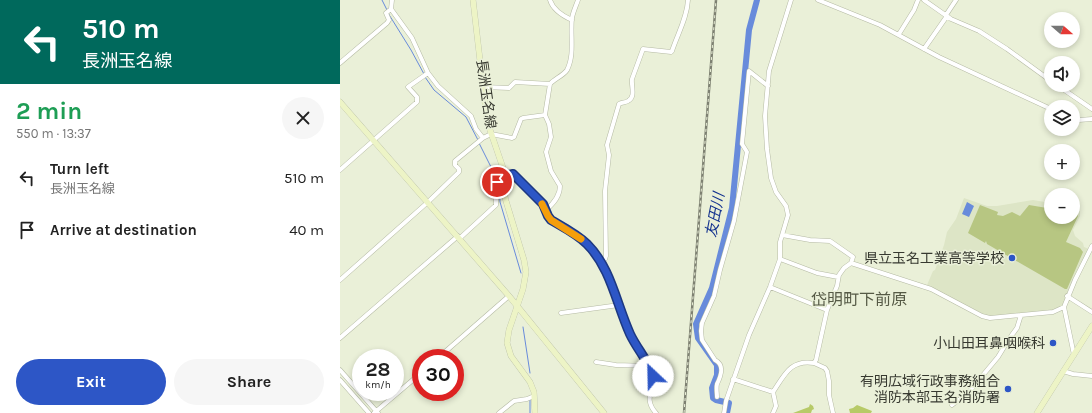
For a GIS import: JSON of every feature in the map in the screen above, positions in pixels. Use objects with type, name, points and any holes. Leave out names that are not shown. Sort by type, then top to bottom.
[{"type":"main road","name":"長洲玉名線","points":[[473,0],[487,121],[502,168],[501,180],[503,189],[524,260],[526,272],[523,289],[509,330],[508,343],[511,356],[530,382],[534,396],[535,413]]},
{"type":"main road","points":[[340,102],[459,237],[604,413]]},
{"type":"main road","points":[[1037,413],[1090,332],[1092,326]]},
{"type":"street","points":[[340,63],[387,23],[389,20],[389,11],[392,0]]},
{"type":"street","points":[[550,0],[555,9],[572,20]]},
{"type":"street","points":[[546,210],[558,196],[560,186],[548,163],[546,152],[551,137],[549,124],[545,115],[550,84],[567,70],[571,51],[572,20],[578,0]]},
{"type":"street","points":[[601,261],[606,256],[605,191],[609,155],[607,145],[619,104],[621,102],[629,101],[631,98],[633,93],[631,84],[632,79],[643,49],[664,52],[672,51],[678,32],[685,20],[688,0]]},
{"type":"street","points":[[724,413],[733,379],[749,335],[770,287],[780,259],[780,242],[788,211],[774,187],[769,168],[765,116],[771,62],[791,0]]},
{"type":"street","points":[[818,0],[899,34],[924,49],[1044,106]]},
{"type":"street","points":[[899,34],[914,10],[918,0]]},
{"type":"street","points":[[924,0],[946,16],[979,31],[1044,76]]},
{"type":"street","points":[[924,49],[956,0]]},
{"type":"street","points":[[389,11],[412,38],[426,75],[471,116],[480,140]]},
{"type":"street","points":[[717,397],[716,389],[722,370],[718,361],[715,360],[702,340],[702,323],[714,296],[734,221],[747,152],[742,144],[748,71],[768,86]]},
{"type":"street","points":[[340,170],[372,140],[417,102],[417,97],[408,87],[426,75]]},
{"type":"street","points":[[484,86],[509,88],[515,82],[550,84]]},
{"type":"street","points":[[1068,92],[1092,109]]},
{"type":"street","points":[[340,280],[428,202],[459,172],[459,169],[455,165],[456,161],[480,140],[491,134],[512,138],[514,137],[521,119],[545,115]]},
{"type":"street","points":[[1080,119],[1092,118]]},
{"type":"street","points":[[340,338],[496,206],[496,183],[513,174],[543,204],[551,220],[586,243],[601,261],[630,335],[649,366],[653,376],[649,396],[652,409],[656,413]]},
{"type":"street","points":[[782,235],[830,241],[854,257],[851,263],[844,268],[838,277],[837,286],[827,310],[816,360],[814,363]]},
{"type":"street","points":[[1074,355],[1064,307],[1092,246]]},
{"type":"street","points":[[780,259],[817,273],[838,277]]},
{"type":"street","points":[[851,263],[930,289],[982,316],[995,318],[1053,312],[1064,307]]},
{"type":"street","points":[[770,287],[827,310]]},
{"type":"street","points":[[448,349],[509,296]]},
{"type":"street","points":[[1068,296],[1092,312]]},
{"type":"street","points":[[561,313],[619,305]]},
{"type":"street","points":[[952,405],[968,393],[998,357],[1017,328],[1021,315]]},
{"type":"street","points":[[596,362],[616,365],[649,366]]},
{"type":"street","points":[[773,413],[776,406],[773,392],[785,372],[792,367],[808,362],[825,368],[827,372],[830,381],[829,395],[833,413]]},
{"type":"street","points":[[340,370],[376,412],[412,381]]},
{"type":"street","points":[[1064,371],[1073,374],[1092,376]]},
{"type":"street","points":[[733,379],[773,392]]},
{"type":"street","points":[[340,380],[369,413]]},
{"type":"street","points":[[499,413],[514,401],[527,399],[534,396]]},
{"type":"shaded area","name":"県立玉名工業高等学校","points":[[964,198],[987,206],[997,206],[1033,200],[1044,202],[1044,224],[1076,224],[1073,230],[1075,236],[1083,243],[1084,247],[1089,249],[1074,277],[1062,307],[1054,311],[987,316],[927,285],[933,271],[935,270],[947,232],[956,219]]},
{"type":"green space","points":[[980,205],[998,212],[997,215],[1003,216],[1012,212],[1020,216],[1029,205],[1044,208],[1044,224],[1074,224],[1066,242],[1080,248],[1083,252],[1067,289],[1065,289],[987,244],[986,241],[985,243],[968,233]]},
{"type":"green space","points":[[810,404],[814,409],[811,413],[793,413],[809,407]]},
{"type":"green space","points":[[857,405],[872,411],[871,413],[850,413],[849,409]]},
{"type":"water","points":[[967,202],[974,206],[969,217],[962,214]]},
{"type":"waterway","points":[[382,0],[387,10]]},
{"type":"waterway","name":"友田川","points":[[727,413],[729,403],[713,398],[712,388],[717,375],[717,365],[698,338],[696,324],[712,288],[732,208],[749,30],[757,0]]},
{"type":"waterway","points":[[388,13],[424,74]]},
{"type":"waterway","points":[[425,77],[434,90],[466,117],[478,140]]},
{"type":"waterway","points":[[479,143],[498,181]]},
{"type":"waterway","points":[[499,184],[500,202],[521,273]]},
{"type":"waterway","points":[[523,327],[530,373]]},
{"type":"waterway","points":[[530,400],[530,413]]},
{"type":"railway","points":[[684,413],[716,0]]},
{"type":"slow traffic","points":[[542,204],[551,220],[581,239]]},
{"type":"place","name":"県立玉名工業高等学校","points":[[1012,258]]},
{"type":"place","name":"小山田耳鼻咽喉科","points":[[1053,343]]},
{"type":"place","name":"有明広域行政事務組合 消防本部玉名消防署","points":[[1008,389]]},
{"type":"district","name":"岱明町下前原","points":[[859,299]]},
{"type":"route","points":[[497,182],[503,181],[503,176],[513,174],[543,204],[551,220],[583,240],[594,251],[601,261],[616,294],[630,335],[650,368],[653,376]]}]
